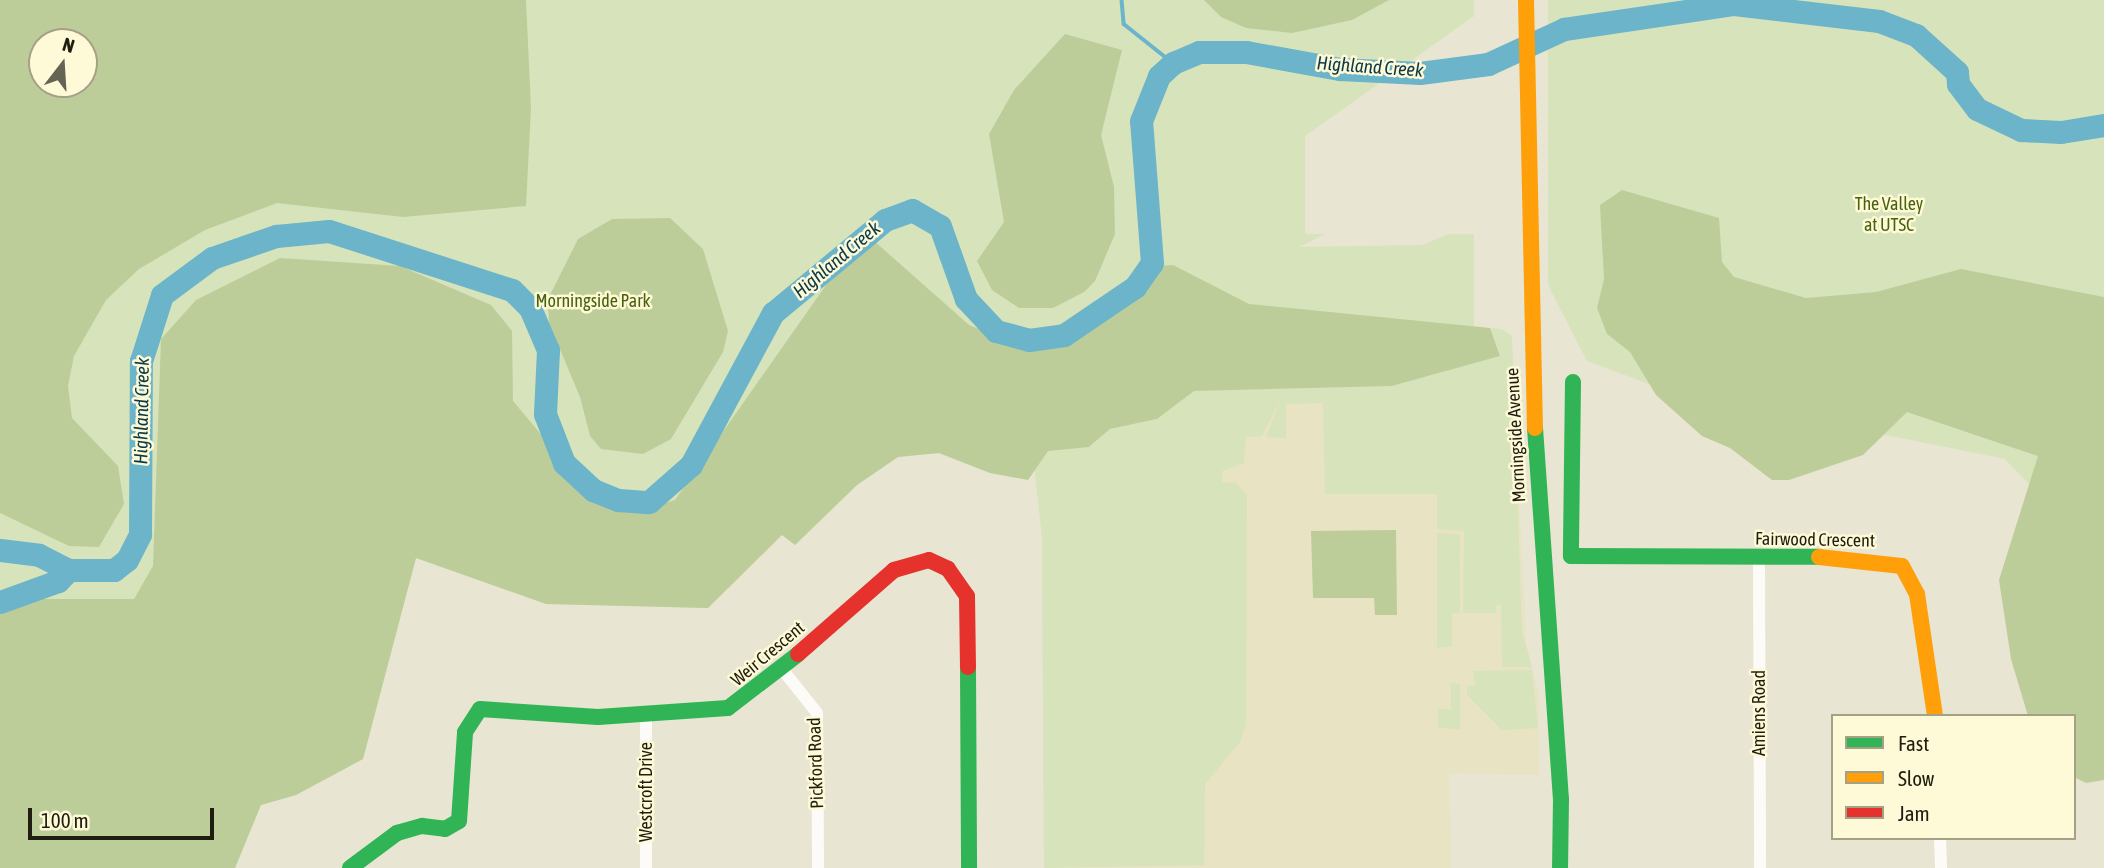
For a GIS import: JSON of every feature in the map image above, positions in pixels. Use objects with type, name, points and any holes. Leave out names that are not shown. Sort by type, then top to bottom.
[{"type":"street","name":"Morningside Avenue","points":[[1526,0],[1531,293],[1560,868]]},
{"type":"street","name":"Fairwood Crescent","points":[[1573,382],[1571,556],[1883,560],[1910,572],[1935,714]]},
{"type":"street","name":"Amiens Road","points":[[1759,558],[1760,868]]},
{"type":"street","name":"Weir Crescent","points":[[350,868],[397,833],[422,826],[445,829],[459,821],[465,732],[480,709],[646,717],[728,708],[782,669],[909,562],[929,560],[960,580],[969,617],[969,868]]},
{"type":"street","name":"Pickford Road","points":[[782,669],[817,713],[818,868]]},
{"type":"street","name":"Westcroft Drive","points":[[646,717],[646,868]]},
{"type":"street","points":[[1940,840],[1941,868]]},
{"type":"shaded area","points":[[1512,353],[1526,643],[1539,696],[1539,775],[1449,773],[1451,868],[1044,868],[1042,538],[1035,472],[1072,469],[1192,391],[1392,386]]},
{"type":"green space","name":"Morningside Park","points":[[0,0],[1474,0],[1474,16],[1305,136],[1305,234],[1325,234],[1299,247],[1423,245],[1448,234],[1474,234],[1474,347],[1261,368],[1112,413],[1092,445],[1110,429],[1157,419],[1192,391],[1393,386],[1500,356],[1490,328],[1501,329],[1512,336],[1522,632],[1532,667],[1502,667],[1501,605],[1496,605],[1496,613],[1463,613],[1464,531],[1437,529],[1437,494],[1325,494],[1323,403],[1286,404],[1286,438],[1266,437],[1281,398],[1262,436],[1246,437],[1244,463],[1222,471],[1222,482],[1236,483],[1247,495],[1246,724],[1240,742],[1205,784],[1204,865],[1044,868],[1042,538],[1035,472],[990,473],[939,453],[898,457],[857,485],[795,545],[782,535],[708,608],[546,604],[416,558],[363,759],[296,795],[261,805],[235,868],[0,868]]},
{"type":"green space","points":[[0,0],[526,0],[531,108],[526,206],[403,217],[277,203],[205,230],[139,269],[106,300],[74,356],[68,386],[72,418],[118,466],[124,504],[99,547],[69,546],[0,513]]},
{"type":"green space","points":[[1204,0],[1389,0],[1352,20],[1292,33],[1246,28],[1221,17]]},
{"type":"green space","name":"The Valley at UTSC","points":[[1548,0],[2104,0],[2104,685],[2045,501],[2005,459],[1668,391],[1587,361],[1548,285]]},
{"type":"green space","points":[[1065,34],[1122,50],[1101,135],[1114,187],[1115,234],[1095,281],[1084,292],[1053,308],[1019,308],[992,290],[977,261],[1004,222],[989,134],[1014,90]]},
{"type":"green space","points":[[1622,190],[1719,218],[1722,262],[1734,277],[1806,298],[1876,292],[1961,269],[2104,297],[2104,780],[2086,783],[2076,778],[2076,714],[2027,714],[2011,659],[1999,580],[2038,456],[1907,412],[1863,455],[1789,480],[1772,480],[1730,448],[1702,436],[1656,395],[1630,352],[1607,334],[1597,308],[1604,279],[1600,205]]},
{"type":"green space","points":[[670,218],[703,249],[728,331],[723,352],[671,439],[643,454],[601,449],[590,436],[580,397],[549,323],[548,299],[578,239],[612,219]]},
{"type":"green space","points":[[873,240],[969,325],[1011,342],[1067,336],[1159,266],[1173,265],[1249,304],[1490,328],[1500,356],[1392,386],[1194,391],[1157,419],[1110,429],[1089,447],[1048,451],[1028,480],[990,473],[939,453],[898,457],[857,485],[795,545],[782,535],[708,608],[546,604],[416,558],[363,759],[296,795],[261,805],[235,868],[0,868],[0,599],[134,599],[153,566],[161,339],[196,300],[280,258],[400,266],[491,305],[512,331],[513,401],[575,475],[604,495],[647,509],[675,500],[857,241]]},
{"type":"green space","points":[[1396,530],[1397,615],[1375,615],[1374,598],[1313,598],[1311,531]]},
{"type":"green space","points":[[1437,533],[1460,535],[1460,613],[1452,613],[1452,646],[1437,648]]},
{"type":"green space","points":[[1532,670],[1538,728],[1502,730],[1467,695],[1467,686],[1476,685],[1473,671]]},
{"type":"green space","points":[[1451,683],[1460,684],[1460,729],[1438,728],[1438,709],[1451,709]]},
{"type":"waterway","points":[[1122,0],[1124,24],[1173,63]]},
{"type":"waterway","name":"Highland Creek","points":[[0,550],[39,555],[69,570],[114,570],[127,560],[140,534],[141,361],[162,295],[212,258],[276,236],[329,231],[512,290],[530,308],[548,350],[545,414],[564,463],[593,490],[618,500],[649,502],[691,465],[773,313],[885,220],[912,210],[940,226],[966,299],[996,331],[1029,340],[1064,335],[1135,287],[1152,263],[1141,121],[1159,76],[1173,63],[1199,52],[1246,52],[1340,69],[1420,73],[1488,64],[1564,29],[1734,4],[1879,21],[1916,35],[1957,72],[1958,84],[1977,109],[2021,130],[2061,132],[2104,125]]},
{"type":"waterway","points":[[0,602],[58,581],[69,570]]},
{"type":"traffic: fast","points":[[1573,382],[1571,556],[1819,557]]},
{"type":"traffic: fast","points":[[1535,428],[1561,799],[1560,868]]},
{"type":"traffic: fast","points":[[350,868],[397,833],[422,826],[445,829],[459,821],[465,732],[480,709],[598,717],[728,708],[798,654]]},
{"type":"traffic: fast","points":[[968,667],[969,868]]},
{"type":"traffic: slow","points":[[1526,0],[1535,428]]},
{"type":"traffic: slow","points":[[1819,557],[1902,566],[1917,594],[1935,714]]},
{"type":"traffic: jam","points":[[798,654],[894,570],[929,560],[948,569],[967,596],[968,667]]}]
